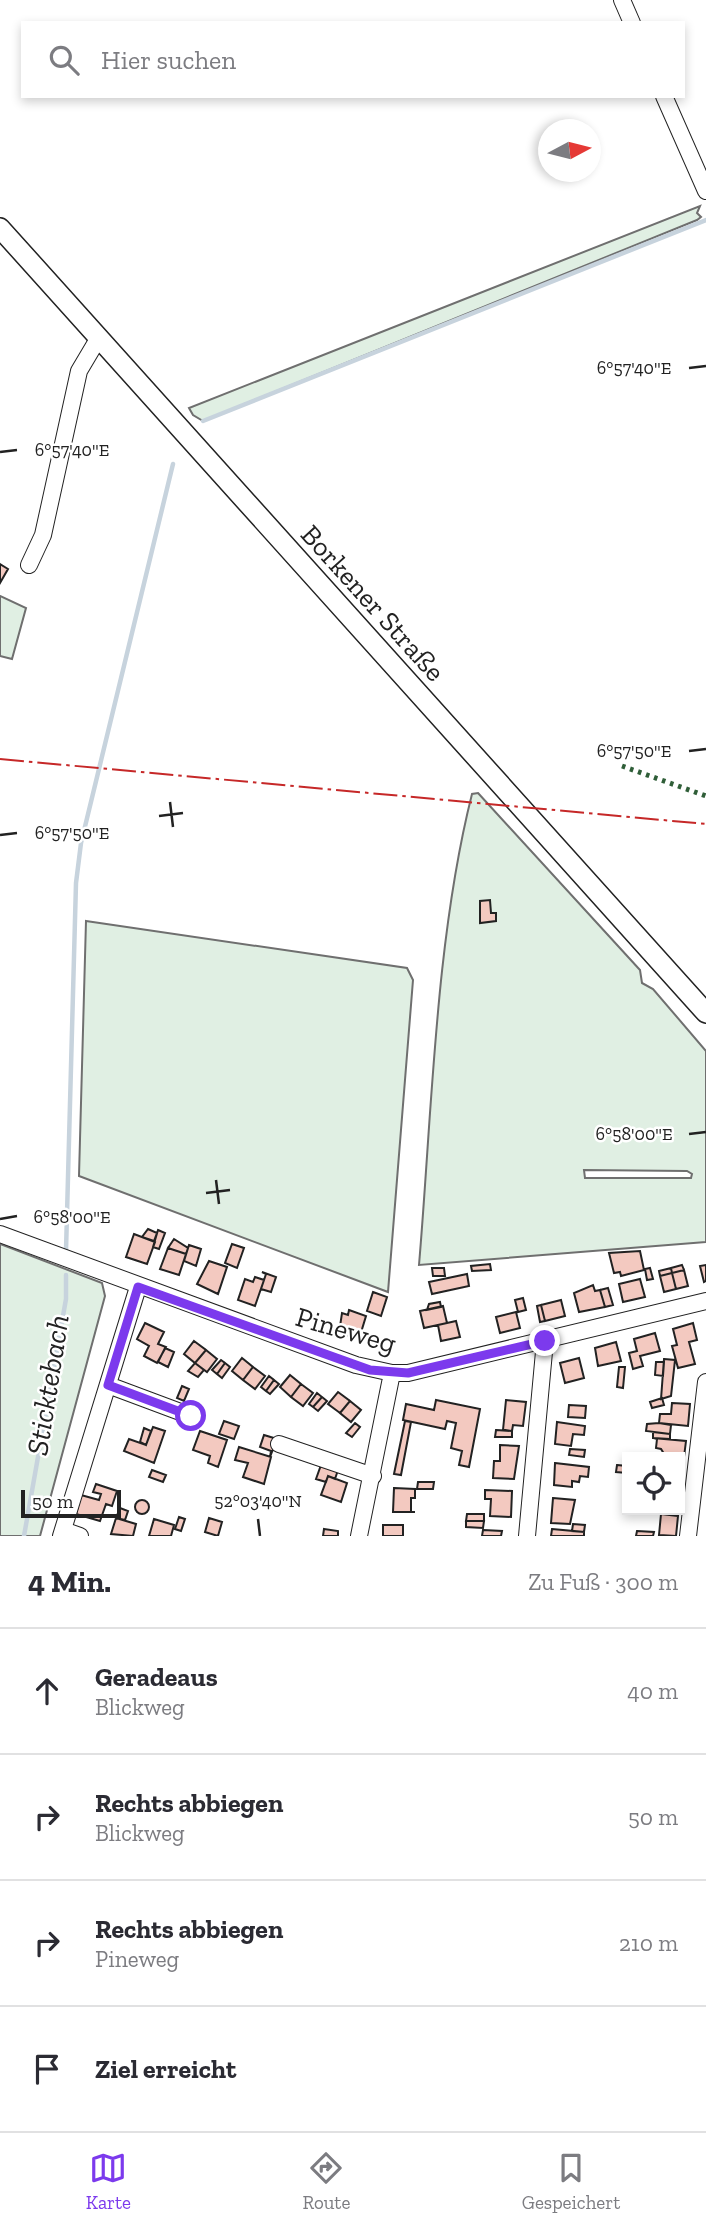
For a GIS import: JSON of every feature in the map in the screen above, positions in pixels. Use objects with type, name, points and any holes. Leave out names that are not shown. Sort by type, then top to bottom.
[{"type":"main road","name":"Borkener Straße","points":[[0,228],[706,1013]]},
{"type":"street","points":[[622,0],[631,21]]},
{"type":"street","points":[[665,98],[706,191]]},
{"type":"street","points":[[29,565],[43,535],[79,371],[98,338]]},
{"type":"street","name":"Pineweg","points":[[0,1234],[61,1259],[363,1368],[392,1373],[408,1373],[706,1301]]},
{"type":"street","points":[[80,1536],[62,1533],[138,1287]]},
{"type":"street","points":[[527,1536],[545,1341]]},
{"type":"street","points":[[359,1536],[392,1373]]},
{"type":"street","points":[[688,1536],[706,1382]]},
{"type":"street","points":[[108,1385],[191,1416]]},
{"type":"street","points":[[279,1444],[373,1476]]},
{"type":"green space","points":[[700,206],[697,213],[701,217],[697,220],[203,421],[193,415],[189,408]]},
{"type":"green space","points":[[0,596],[26,608],[12,659],[0,656]]},
{"type":"green space","points":[[478,793],[640,970],[642,983],[653,989],[706,1051],[706,1242],[419,1265],[442,968],[460,850],[472,794]],"holes":[[[584,1170],[687,1171],[692,1174],[691,1178],[585,1178]]]},
{"type":"green space","points":[[86,921],[407,968],[413,980],[388,1292],[79,1176]]},
{"type":"green space","points":[[0,1244],[102,1283],[105,1296],[40,1536],[0,1536]]},
{"type":"building","points":[[0,564],[8,569],[0,583]]},
{"type":"building","points":[[490,900],[491,913],[496,913],[496,921],[480,923],[480,901]]},
{"type":"building","points":[[148,1229],[157,1233],[154,1241],[142,1237]]},
{"type":"building","points":[[158,1230],[165,1233],[159,1249],[153,1247]]},
{"type":"building","points":[[134,1234],[155,1242],[147,1264],[126,1257]]},
{"type":"building","points":[[174,1239],[188,1248],[186,1254],[168,1248]]},
{"type":"building","points":[[232,1244],[244,1248],[237,1268],[225,1263]]},
{"type":"building","points":[[189,1245],[201,1249],[196,1266],[184,1261]]},
{"type":"building","points":[[168,1248],[186,1254],[179,1275],[160,1269]]},
{"type":"building","points":[[640,1251],[644,1270],[621,1276],[620,1272],[614,1273],[609,1253]]},
{"type":"building","points":[[209,1261],[227,1267],[218,1294],[197,1284]]},
{"type":"building","points":[[490,1264],[491,1270],[472,1271],[471,1266]]},
{"type":"building","points":[[682,1265],[684,1270],[672,1273],[671,1268]]},
{"type":"building","points":[[706,1265],[706,1281],[704,1282],[700,1266]]},
{"type":"building","points":[[432,1268],[444,1268],[445,1276],[433,1276]]},
{"type":"building","points":[[650,1268],[653,1279],[647,1280],[645,1269]]},
{"type":"building","points":[[671,1268],[672,1273],[660,1276],[659,1271]]},
{"type":"building","points":[[684,1270],[688,1286],[676,1289],[672,1273]]},
{"type":"building","points":[[262,1272],[276,1277],[271,1292],[261,1289],[266,1274]]},
{"type":"building","points":[[672,1273],[676,1289],[664,1292],[660,1276]]},
{"type":"building","points":[[467,1274],[469,1286],[432,1294],[429,1282]]},
{"type":"building","points":[[255,1277],[264,1280],[255,1306],[238,1300],[245,1279],[253,1282]]},
{"type":"building","points":[[640,1279],[645,1297],[623,1302],[619,1284]]},
{"type":"building","points":[[593,1285],[595,1291],[600,1290],[605,1307],[579,1312],[574,1293]]},
{"type":"building","points":[[608,1288],[613,1305],[605,1307],[600,1290]]},
{"type":"building","points":[[373,1292],[387,1297],[381,1316],[367,1311]]},
{"type":"building","points":[[523,1298],[526,1310],[518,1312],[515,1300]]},
{"type":"building","points":[[561,1300],[565,1316],[545,1321],[541,1305]]},
{"type":"building","points":[[440,1302],[441,1307],[427,1310],[429,1304]]},
{"type":"building","points":[[541,1305],[545,1321],[540,1322],[537,1306]]},
{"type":"building","points":[[443,1306],[447,1323],[424,1328],[420,1311]]},
{"type":"building","points":[[349,1310],[366,1316],[359,1339],[339,1333],[342,1313],[348,1315]]},
{"type":"building","points":[[516,1312],[520,1328],[500,1333],[496,1317]]},
{"type":"building","points":[[456,1321],[460,1337],[441,1341],[438,1325]]},
{"type":"building","points":[[145,1323],[164,1332],[158,1344],[166,1347],[157,1363],[144,1356],[149,1346],[137,1339]]},
{"type":"building","points":[[693,1323],[697,1340],[689,1342],[695,1364],[678,1368],[672,1346],[677,1345],[673,1329]]},
{"type":"building","points":[[655,1333],[660,1351],[640,1356],[643,1366],[633,1369],[629,1353],[637,1351],[634,1339]]},
{"type":"building","points":[[194,1341],[206,1350],[195,1363],[184,1354]]},
{"type":"building","points":[[616,1342],[621,1361],[598,1366],[595,1348]]},
{"type":"building","points":[[165,1348],[174,1352],[168,1367],[158,1362]]},
{"type":"building","points":[[206,1350],[217,1359],[207,1372],[195,1363]]},
{"type":"building","points":[[242,1358],[253,1367],[243,1380],[232,1371]]},
{"type":"building","points":[[579,1358],[584,1378],[565,1383],[560,1363]]},
{"type":"building","points":[[664,1359],[675,1360],[671,1396],[661,1399]]},
{"type":"building","points":[[221,1360],[225,1363],[217,1374],[212,1370]]},
{"type":"building","points":[[656,1362],[664,1362],[663,1376],[655,1375]]},
{"type":"building","points":[[195,1363],[204,1370],[198,1377],[188,1371]]},
{"type":"building","points":[[225,1363],[230,1367],[222,1378],[217,1374]]},
{"type":"building","points":[[253,1367],[265,1376],[255,1389],[243,1380]]},
{"type":"building","points":[[619,1367],[625,1367],[623,1388],[617,1387]]},
{"type":"building","points":[[290,1375],[301,1384],[291,1397],[280,1387]]},
{"type":"building","points":[[269,1376],[274,1380],[266,1391],[261,1387]]},
{"type":"building","points":[[274,1380],[279,1384],[270,1394],[266,1391]]},
{"type":"building","points":[[301,1384],[313,1393],[303,1406],[291,1397]]},
{"type":"building","points":[[182,1386],[189,1389],[184,1401],[177,1398]]},
{"type":"building","points":[[338,1392],[350,1401],[340,1413],[328,1404]]},
{"type":"building","points":[[317,1393],[322,1397],[313,1407],[309,1404]]},
{"type":"building","points":[[322,1397],[327,1401],[318,1411],[313,1407]]},
{"type":"building","points":[[662,1398],[664,1405],[652,1408],[650,1402]]},
{"type":"building","points":[[436,1400],[480,1409],[469,1467],[459,1465],[462,1451],[451,1448],[456,1423],[447,1421],[445,1429],[403,1420],[406,1404],[434,1410]]},
{"type":"building","points":[[506,1400],[526,1402],[523,1426],[513,1425],[512,1431],[503,1430]]},
{"type":"building","points":[[350,1401],[361,1410],[351,1422],[340,1413]]},
{"type":"building","points":[[672,1403],[690,1404],[688,1426],[659,1423],[660,1414],[671,1414]]},
{"type":"building","points":[[569,1405],[586,1406],[585,1418],[568,1417]]},
{"type":"building","points":[[224,1421],[239,1426],[234,1439],[219,1434]]},
{"type":"building","points":[[405,1421],[411,1422],[401,1475],[394,1474]]},
{"type":"building","points":[[557,1422],[585,1426],[584,1435],[573,1434],[571,1446],[555,1444]]},
{"type":"building","points":[[355,1423],[360,1427],[352,1437],[346,1433]]},
{"type":"building","points":[[647,1424],[671,1425],[670,1434],[646,1431]]},
{"type":"building","points":[[153,1427],[165,1431],[154,1463],[124,1451],[129,1439],[146,1445]]},
{"type":"building","points":[[144,1428],[151,1431],[146,1445],[140,1442]]},
{"type":"building","points":[[496,1430],[512,1431],[512,1437],[495,1437]]},
{"type":"building","points":[[200,1431],[227,1440],[218,1467],[208,1463],[210,1456],[193,1450]]},
{"type":"building","points":[[653,1432],[670,1434],[670,1439],[653,1438]]},
{"type":"building","points":[[264,1435],[277,1439],[270,1457],[271,1451],[260,1447]]},
{"type":"building","points":[[653,1438],[686,1441],[685,1452],[663,1452],[656,1448],[657,1439]]},
{"type":"building","points":[[500,1445],[519,1446],[514,1479],[493,1478],[494,1461],[500,1461]]},
{"type":"building","points":[[239,1447],[271,1457],[264,1484],[243,1477],[248,1463],[235,1460]]},
{"type":"building","points":[[570,1449],[585,1450],[584,1457],[569,1455]]},
{"type":"building","points":[[555,1463],[589,1467],[588,1477],[580,1476],[579,1482],[572,1481],[572,1487],[554,1485]]},
{"type":"building","points":[[321,1465],[338,1470],[335,1479],[328,1476],[326,1482],[316,1479]]},
{"type":"building","points":[[617,1465],[622,1466],[622,1473],[616,1472]]},
{"type":"building","points":[[152,1470],[166,1475],[163,1482],[149,1477]]},
{"type":"building","points":[[328,1476],[347,1483],[341,1502],[321,1495]]},
{"type":"building","points":[[418,1482],[434,1482],[433,1489],[417,1489]]},
{"type":"building","points":[[96,1484],[117,1491],[112,1506],[106,1504],[100,1521],[76,1514],[81,1495],[99,1500],[101,1494],[93,1492]]},
{"type":"building","points":[[394,1488],[415,1489],[415,1498],[411,1498],[411,1512],[393,1512]]},
{"type":"building","points":[[485,1490],[512,1491],[511,1517],[490,1516],[491,1499],[485,1499]]},
{"type":"building","points":[[553,1498],[575,1500],[570,1524],[551,1523]]},
{"type":"building","points":[[139,1500],[145,1500],[149,1507],[145,1514],[139,1514],[135,1510],[135,1504]]},
{"type":"building","points":[[120,1508],[128,1511],[125,1520],[116,1518]]},
{"type":"building","points":[[467,1514],[484,1514],[484,1521],[466,1521]]},
{"type":"building","points":[[661,1515],[678,1516],[676,1536],[659,1535]]},
{"type":"building","points":[[179,1517],[185,1519],[181,1531],[175,1529]]},
{"type":"building","points":[[116,1518],[136,1524],[133,1536],[111,1534]]},
{"type":"building","points":[[209,1518],[222,1522],[218,1536],[205,1532]]},
{"type":"building","points":[[154,1519],[174,1525],[171,1536],[149,1536]]},
{"type":"building","points":[[466,1521],[484,1521],[483,1528],[466,1527]]},
{"type":"building","points":[[573,1524],[585,1525],[584,1532],[572,1531]]},
{"type":"building","points":[[383,1525],[403,1525],[403,1536],[383,1536]]},
{"type":"building","points":[[324,1529],[338,1531],[338,1536],[323,1536]]},
{"type":"building","points":[[552,1529],[584,1532],[584,1536],[551,1536]]},
{"type":"building","points":[[483,1530],[502,1531],[501,1536],[482,1536]]},
{"type":"building","points":[[637,1531],[654,1532],[653,1536],[636,1536]]},
{"type":"waterway","points":[[203,421],[706,220]]},
{"type":"waterway","points":[[66,1251],[76,883],[81,843],[173,464]]},
{"type":"waterway","name":"Sticktebach","points":[[24,1536],[66,1299],[66,1275]]},
{"type":"hedge","points":[[622,766],[706,796]]},
{"type":"power","points":[[0,759],[706,824]]},
{"type":"route","points":[[191,1416],[108,1385],[138,1287],[370,1370],[392,1373],[408,1373],[545,1341]]}]
